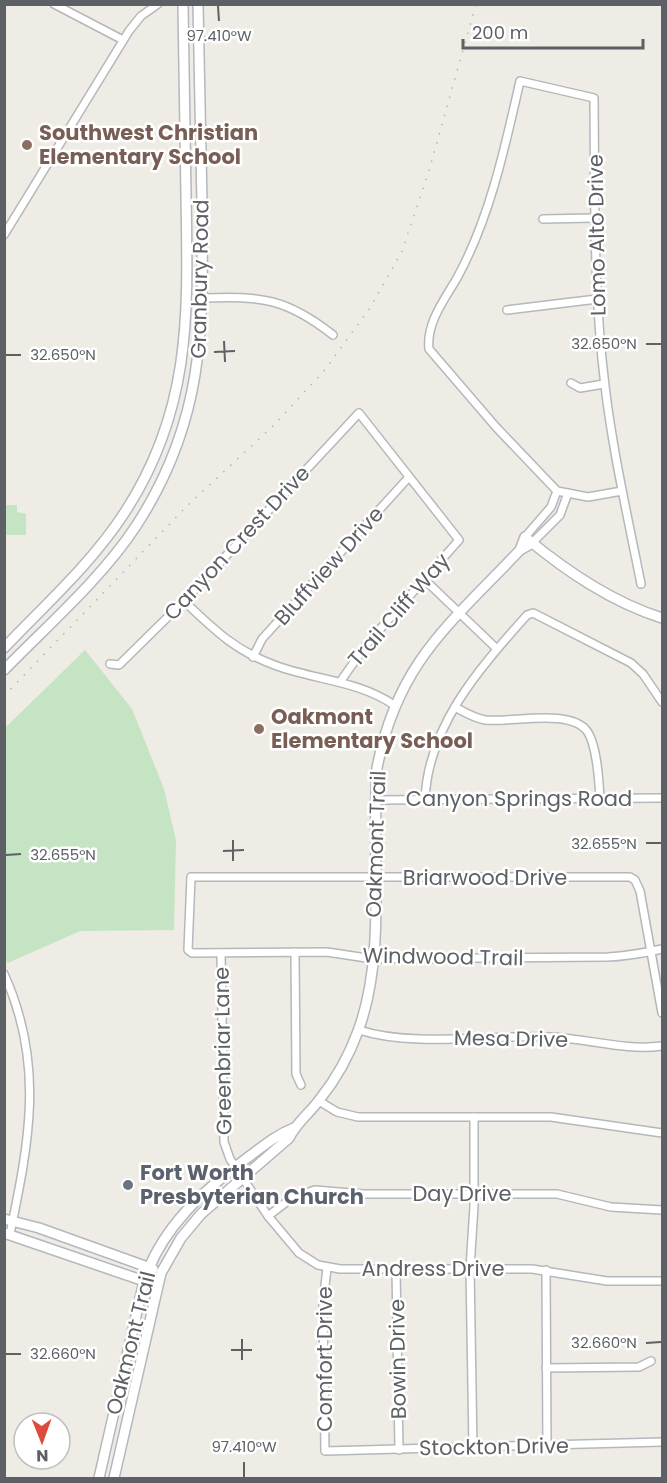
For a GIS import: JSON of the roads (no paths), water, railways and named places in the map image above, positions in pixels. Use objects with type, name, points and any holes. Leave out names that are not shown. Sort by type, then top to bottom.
[{"type":"street","points":[[4,235],[123,40],[141,16],[158,4]]},
{"type":"street","name":"Granbury Road","points":[[4,648],[95,554],[134,497],[164,436],[180,381],[187,298],[183,4]]},
{"type":"street","name":"Granbury Road","points":[[4,670],[106,563],[147,508],[179,441],[197,376],[203,298],[198,4]]},
{"type":"street","points":[[56,5],[123,40]]},
{"type":"street","name":"Lomo Alto Drive","points":[[557,490],[496,427],[429,349],[428,341],[433,322],[460,273],[488,203],[520,81],[594,98],[597,299],[604,384],[641,584]]},
{"type":"street","points":[[185,138],[201,137]]},
{"type":"street","points":[[543,219],[595,218]]},
{"type":"street","points":[[187,298],[248,296],[275,301],[310,317],[333,335]]},
{"type":"street","points":[[507,310],[597,299]]},
{"type":"street","points":[[570,383],[580,388],[604,384]]},
{"type":"street","name":"Canyon Crest Drive","points":[[110,664],[119,664],[184,601],[359,413],[409,477]]},
{"type":"street","points":[[164,436],[179,441]]},
{"type":"street","name":"Trail Cliff Way","points":[[340,682],[366,645],[459,540],[409,477]]},
{"type":"street","name":"Bluffview Drive","points":[[253,657],[262,639],[409,477]]},
{"type":"street","points":[[557,490],[588,497],[622,491]]},
{"type":"street","name":"Oakmont Trail","points":[[114,1479],[156,1285],[161,1273],[190,1226],[289,1138],[294,1128],[319,1101],[342,1067],[358,1030],[369,991],[373,959],[375,800],[382,741],[394,705],[421,656],[529,540],[551,507],[557,490]]},
{"type":"street","name":"Oakmont Trail","points":[[529,540],[560,515],[568,494]]},
{"type":"street","points":[[529,540],[566,570],[610,595],[663,618]]},
{"type":"street","points":[[95,554],[106,563]]},
{"type":"street","points":[[425,580],[497,649]]},
{"type":"street","points":[[184,601],[223,639],[253,657],[279,667],[340,682],[378,695],[394,705]]},
{"type":"street","points":[[425,800],[427,774],[434,748],[455,708],[497,649],[527,615],[532,613],[631,663],[643,674],[663,702]]},
{"type":"street","points":[[455,708],[485,720],[573,720],[590,736],[600,798]]},
{"type":"street","name":"Canyon Springs Road","points":[[375,800],[663,798]]},
{"type":"street","name":"Briarwood Drive","points":[[191,877],[621,877],[635,880],[640,891],[651,952]]},
{"type":"street","name":"Greenbriar Lane","points":[[188,950],[191,877]]},
{"type":"street","name":"Windwood Trail","points":[[188,950],[192,953],[221,954],[336,953],[373,959],[608,957],[663,950]]},
{"type":"street","points":[[295,952],[296,1074],[301,1085]]},
{"type":"street","points":[[651,952],[663,1014]]},
{"type":"street","name":"Greenbriar Lane","points":[[221,954],[222,1131],[226,1151],[243,1179]]},
{"type":"street","points":[[4,974],[21,1018],[31,1078],[29,1137],[8,1220],[7,1234],[156,1285]]},
{"type":"street","name":"Mesa Drive","points":[[358,1030],[396,1038],[553,1037],[635,1049],[663,1046]]},
{"type":"street","points":[[319,1101],[337,1112],[358,1117],[567,1118],[663,1133]]},
{"type":"street","points":[[473,1448],[470,1268],[474,1194],[474,1117]]},
{"type":"street","name":"Oakmont Trail","points":[[99,1479],[144,1281],[149,1268],[181,1215],[198,1197],[273,1138],[294,1128]]},
{"type":"street","name":"Andress Drive","points":[[243,1179],[268,1216],[299,1253],[308,1261],[327,1268],[546,1270],[607,1281],[663,1281]]},
{"type":"street","name":"Day Drive","points":[[268,1216],[293,1197],[308,1190],[352,1194],[557,1194],[611,1207],[663,1209]]},
{"type":"street","points":[[8,1220],[161,1273]]},
{"type":"street","name":"Comfort Drive","points":[[325,1451],[323,1303],[327,1268]]},
{"type":"street","name":"Bowin Drive","points":[[396,1268],[399,1450]]},
{"type":"street","points":[[546,1270],[547,1446]]},
{"type":"street","points":[[546,1368],[639,1367],[651,1361]]},
{"type":"street","name":"Stockton Drive","points":[[325,1451],[663,1442]]},
{"type":"street","points":[[106,1449],[120,1452]]},
{"type":"railway","points":[[4,696],[187,506],[274,425],[324,371],[370,308],[402,251],[428,174],[476,4]]},
{"type":"place","name":"Southwest Christian Elementary School","points":[[27,145]]},
{"type":"place","name":"Oakmont Elementary School","points":[[259,729]]},
{"type":"place","name":"Fort Worth Presbyterian Church","points":[[128,1185]]}]
